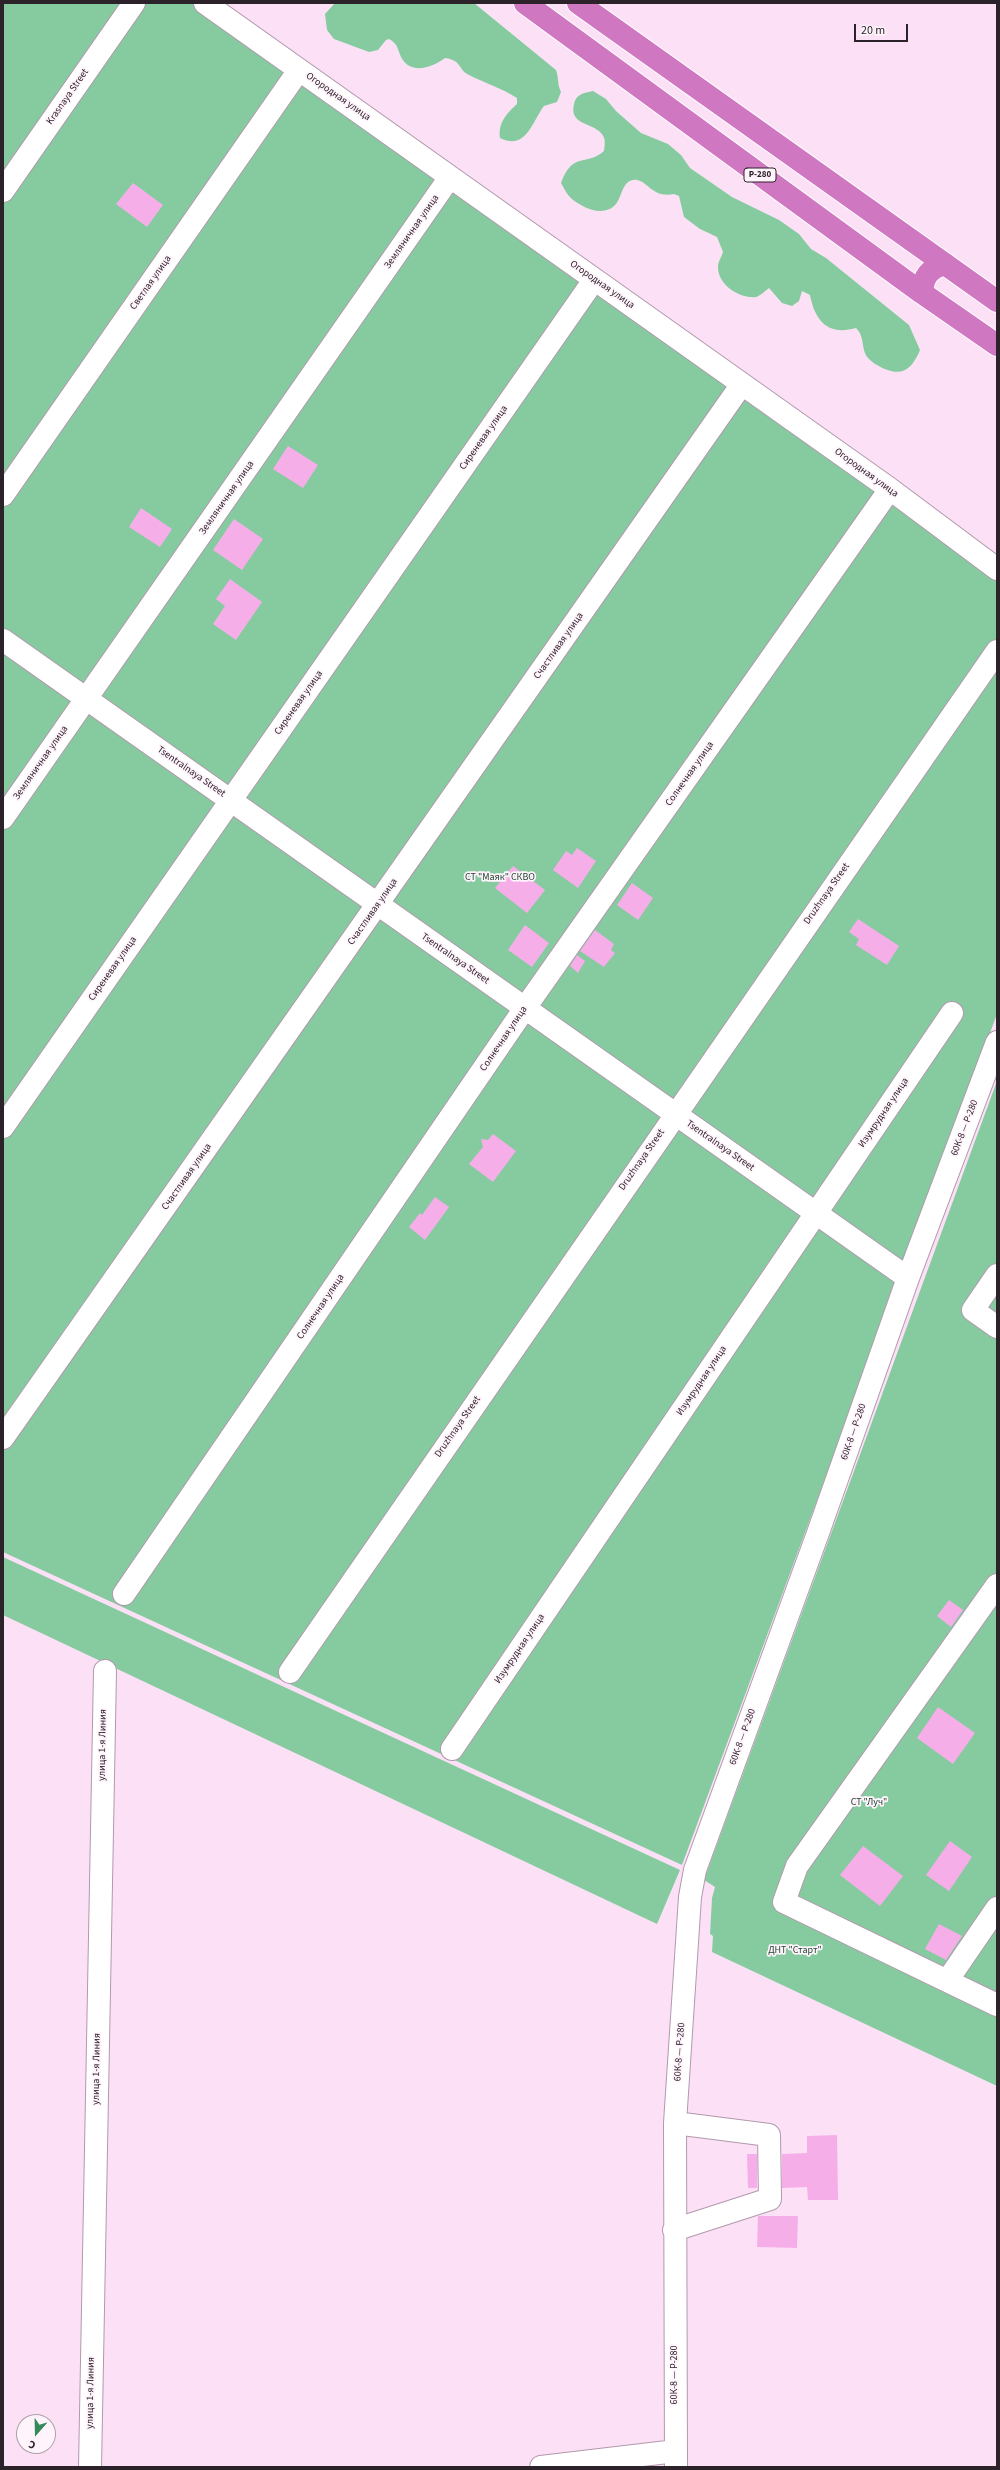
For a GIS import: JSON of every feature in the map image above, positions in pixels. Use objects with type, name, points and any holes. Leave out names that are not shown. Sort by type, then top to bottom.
[{"type":"highway","name":"Р-280","points":[[525,3],[922,293],[997,345]]},
{"type":"highway","points":[[578,3],[997,301]]},
{"type":"highway","points":[[922,293],[923,280],[933,267],[945,264]]},
{"type":"street","name":"Krasnaya Street","points":[[3,191],[134,3]]},
{"type":"street","name":"Огородная улица","points":[[205,3],[890,489],[997,569]]},
{"type":"street","name":"Светлая улица","points":[[3,496],[299,70]]},
{"type":"street","name":"Земляничная улица","points":[[3,818],[450,177]]},
{"type":"street","name":"Сиреневая улица","points":[[3,1127],[594,280]]},
{"type":"street","name":"Счастливая улица","points":[[3,1438],[742,384]]},
{"type":"street","name":"Солнечная улица","points":[[124,1594],[525,1008],[890,489]]},
{"type":"street","name":"Tsentralnaya Street","points":[[3,640],[908,1278]]},
{"type":"street","name":"Druzhnaya Street","points":[[290,1672],[674,1114],[997,651]]},
{"type":"street","name":"Изумрудная улица","points":[[452,1749],[952,1013]]},
{"type":"street","name":"60К-8 — Р-280","points":[[676,2459],[674,2230],[675,2123],[690,1897],[695,1870],[818,1533],[908,1278],[997,1042]]},
{"type":"street","points":[[997,1275],[973,1310],[997,1327]]},
{"type":"street","points":[[997,1585],[797,1866],[784,1902],[997,2005]]},
{"type":"street","name":"улица 1-я Линия","points":[[90,2467],[105,1671]]},
{"type":"street","points":[[947,1981],[997,1908]]},
{"type":"street","points":[[674,2230],[770,2199],[768,2135],[675,2123]]},
{"type":"street","points":[[541,2467],[676,2459]]},
{"type":"green space","name":"СТ \"Маяк\" СКВО","points":[[3,3],[211,3],[997,560],[997,1014],[682,1865],[3,1552]]},
{"type":"green space","points":[[335,3],[474,3],[556,70],[561,92],[557,102],[544,106],[532,127],[522,138],[516,141],[509,141],[500,138],[500,128],[502,123],[509,111],[517,104],[517,98],[499,88],[465,73],[455,61],[451,59],[445,58],[428,67],[416,68],[410,66],[405,63],[396,45],[389,39],[386,40],[378,50],[369,52],[334,39],[327,30],[325,14]]},
{"type":"green space","points":[[593,91],[606,99],[616,111],[641,133],[668,144],[681,155],[690,168],[732,197],[779,220],[799,234],[811,249],[826,258],[909,325],[920,350],[911,366],[903,371],[892,371],[885,369],[869,359],[866,355],[861,336],[856,328],[838,330],[830,328],[824,324],[815,312],[810,295],[802,291],[799,301],[792,306],[782,303],[769,288],[761,295],[756,297],[743,296],[730,289],[721,279],[719,273],[718,264],[723,252],[717,237],[700,229],[684,217],[679,196],[674,194],[660,194],[642,182],[633,180],[629,181],[624,187],[616,204],[606,210],[594,210],[582,206],[572,199],[561,183],[570,167],[575,163],[597,156],[604,151],[605,141],[603,135],[597,129],[578,120],[573,111],[575,101],[579,96]]},
{"type":"green space","name":"СТ \"Луч\"","points":[[997,1081],[997,2086],[712,1952],[713,1936],[710,1934],[712,1898],[715,1887],[704,1880]]},
{"type":"green space","points":[[3,1557],[680,1870],[657,1924],[3,1615]]},
{"type":"building","points":[[133,183],[163,205],[147,227],[116,204]]},
{"type":"building","points":[[288,446],[318,465],[303,488],[273,469]]},
{"type":"building","points":[[141,508],[172,529],[160,547],[129,527]]},
{"type":"building","points":[[234,519],[263,539],[242,570],[213,550]]},
{"type":"building","points":[[230,579],[262,602],[236,640],[213,624],[225,606],[216,599]]},
{"type":"building","points":[[577,848],[596,861],[578,888],[553,870],[566,851],[572,855]]},
{"type":"building","points":[[513,866],[545,890],[527,913],[495,888]]},
{"type":"building","points":[[632,883],[653,898],[638,920],[617,905]]},
{"type":"building","points":[[858,919],[899,946],[887,965],[856,945],[859,939],[849,932]]},
{"type":"building","points":[[525,925],[549,943],[532,967],[508,950]]},
{"type":"building","points":[[595,930],[614,944],[611,950],[615,953],[604,967],[580,951]]},
{"type":"building","points":[[577,955],[585,961],[578,973],[570,966]]},
{"type":"building","points":[[493,1134],[516,1151],[493,1182],[469,1164],[483,1147],[481,1139],[488,1140]]},
{"type":"building","points":[[435,1197],[449,1207],[425,1240],[409,1227],[420,1213],[422,1215]]},
{"type":"building","points":[[949,1600],[963,1610],[951,1627],[937,1616]]},
{"type":"building","points":[[938,1707],[975,1733],[953,1764],[917,1738]]},
{"type":"building","points":[[950,1841],[972,1857],[949,1891],[926,1875]]},
{"type":"building","points":[[863,1846],[903,1876],[880,1906],[840,1875]]},
{"type":"building","points":[[939,1924],[962,1936],[946,1960],[925,1949]]},
{"type":"building","points":[[837,2135],[838,2200],[808,2200],[807,2187],[782,2188],[782,2154],[807,2153],[807,2136]]},
{"type":"building","points":[[747,2154],[757,2154],[757,2188],[748,2188]]},
{"type":"building","points":[[758,2216],[798,2216],[797,2248],[757,2247]]},
{"type":"park label","name":"ДНТ \"Старт\"","points":[[795,1951]]}]
